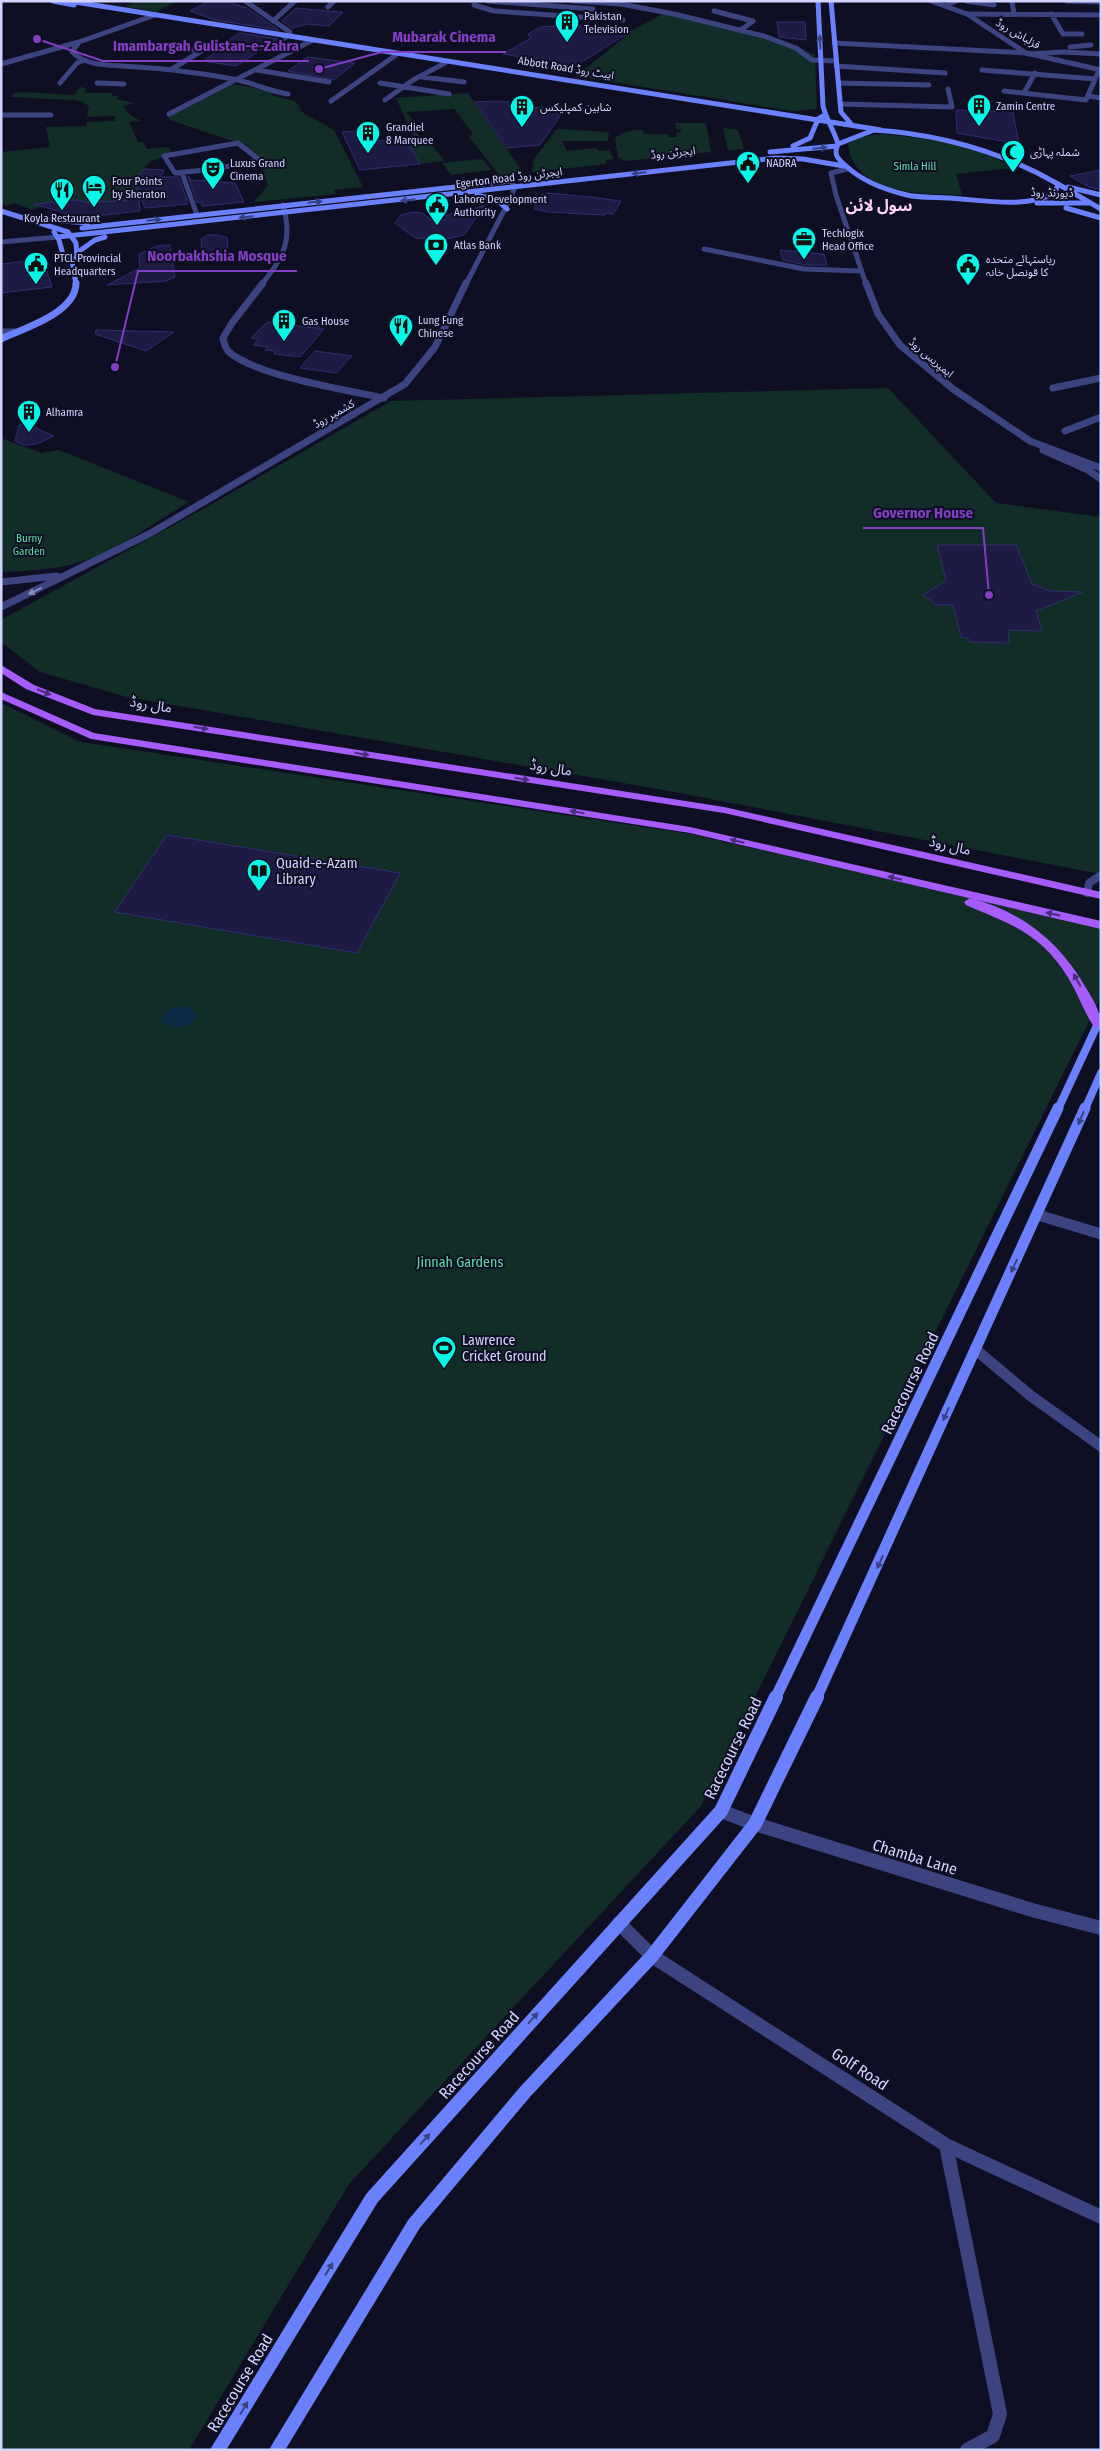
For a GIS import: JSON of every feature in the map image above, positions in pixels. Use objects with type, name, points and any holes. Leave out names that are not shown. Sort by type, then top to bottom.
[{"type":"main road","name":"Abbott Road ایبٹ روڈ","points":[[53,1],[287,37],[445,64],[483,67]]},
{"type":"main road","name":"Abbott Road ایبٹ روڈ","points":[[69,1],[152,16]]},
{"type":"main road","points":[[818,1],[823,108],[837,145],[835,154],[845,167],[865,181],[908,195],[1015,202],[1049,196],[1055,192],[1058,184]]},
{"type":"main road","points":[[831,1],[841,112],[852,125]]},
{"type":"main road","name":"Abbott Road ایبٹ روڈ","points":[[311,41],[483,67],[804,121],[829,121],[881,130]]},
{"type":"main road","name":"Abbott Road ایبٹ روڈ","points":[[567,81],[786,113],[818,121]]},
{"type":"main road","points":[[786,113],[823,108]]},
{"type":"main road","points":[[804,121],[812,131]]},
{"type":"main road","points":[[783,151],[810,138],[818,121],[829,121]]},
{"type":"main road","points":[[837,145],[859,133],[881,130],[985,150],[1007,158],[1101,209]]},
{"type":"main road","name":"ایجرٹن روڈ","points":[[511,181],[837,145]]},
{"type":"main road","name":"Egerton Road ایجرٹن روڈ","points":[[56,235],[73,236],[775,158],[803,159],[845,167]]},
{"type":"main road","name":"Egerton Road ایجرٹن روڈ","points":[[56,235],[65,230],[123,223],[511,181]]},
{"type":"main road","name":"ڈیورنڈ روڈ","points":[[1058,184],[1101,196]]},
{"type":"main road","points":[[470,193],[497,200],[506,209]]},
{"type":"main road","name":"ڈیورنڈ روڈ","points":[[1090,203],[1101,196]]},
{"type":"main road","name":"ڈیورنڈ روڈ","points":[[1015,202],[1048,204],[1101,203]]},
{"type":"main road","points":[[1089,213],[1086,208],[1090,203]]},
{"type":"main road","points":[[1048,204],[1089,213],[1101,218]]},
{"type":"main road","points":[[4,213],[65,230],[73,236],[78,252],[77,257],[72,261]]},
{"type":"main road","points":[[4,213],[56,235],[64,258],[72,261]]},
{"type":"main road","points":[[27,218],[76,223],[123,223]]},
{"type":"main road","points":[[78,252],[95,240],[129,230]]},
{"type":"main road","points":[[1,339],[60,310],[69,302],[74,295],[75,287],[72,261]]},
{"type":"main road","name":"مال روڈ","points":[[1,668],[30,687],[94,712],[724,810],[1101,896]]},
{"type":"main road","points":[[1,695],[91,736],[690,830],[1101,925]]},
{"type":"main road","points":[[944,890],[1017,922],[1041,938],[1069,965],[1099,1020]]},
{"type":"main road","name":"Racecourse Road","points":[[218,2450],[372,2198],[721,1811],[952,1332],[1099,1020]]},
{"type":"main road","points":[[277,2450],[414,2224],[525,2092],[652,1956],[755,1824],[767,1803],[856,1617],[975,1349],[1101,1073]]},
{"type":"street","points":[[244,1],[290,32],[287,37]]},
{"type":"street","points":[[273,21],[295,1]]},
{"type":"street","points":[[328,7],[334,1]]},
{"type":"street","points":[[488,1],[560,8],[619,9]]},
{"type":"street","points":[[558,17],[560,1]]},
{"type":"street","points":[[573,1],[620,4],[674,14],[741,30],[771,38],[796,48],[812,60],[836,64],[944,73]]},
{"type":"street","name":"قزلباش روڈ","points":[[931,1],[967,14],[1028,54],[1100,70]]},
{"type":"street","points":[[945,6],[956,1]]},
{"type":"street","points":[[966,1],[994,5]]},
{"type":"street","points":[[1070,14],[1067,1],[1101,2]]},
{"type":"street","points":[[596,9],[597,2]]},
{"type":"street","points":[[1012,2],[1014,14]]},
{"type":"street","points":[[474,5],[494,11],[558,17],[623,20]]},
{"type":"street","points":[[674,14],[680,10]]},
{"type":"street","points":[[714,11],[753,21],[741,30]]},
{"type":"street","points":[[967,14],[1098,15],[1101,23]]},
{"type":"street","points":[[1051,14],[1063,34],[1082,34]]},
{"type":"street","points":[[1,64],[79,42],[152,16]]},
{"type":"street","points":[[169,114],[311,41]]},
{"type":"street","points":[[79,42],[72,52],[82,61],[111,66],[172,68],[235,79],[270,91],[288,94]]},
{"type":"street","points":[[834,43],[1028,54],[1063,52],[1101,54]]},
{"type":"street","points":[[160,45],[204,49],[172,68]]},
{"type":"street","points":[[1037,53],[1047,50],[1091,45]]},
{"type":"street","points":[[332,101],[396,55]]},
{"type":"street","points":[[60,83],[77,63],[82,61]]},
{"type":"street","points":[[1093,68],[1101,61]]},
{"type":"street","points":[[385,100],[403,87],[445,64]]},
{"type":"street","points":[[106,71],[111,66]]},
{"type":"street","points":[[257,70],[329,82]]},
{"type":"street","points":[[982,70],[1095,79]]},
{"type":"street","points":[[1004,91],[1086,100],[1100,70]]},
{"type":"street","points":[[1024,93],[1034,73]]},
{"type":"street","points":[[422,76],[464,82]]},
{"type":"street","points":[[102,77],[98,83],[124,84]]},
{"type":"street","points":[[838,83],[929,85]]},
{"type":"street","points":[[380,84],[449,94]]},
{"type":"street","points":[[840,104],[952,107],[948,89]]},
{"type":"street","points":[[1088,96],[1101,98]]},
{"type":"street","points":[[1,115],[52,115]]},
{"type":"street","points":[[238,143],[260,160],[182,173],[174,173],[164,156],[238,143]]},
{"type":"street","name":"ایمپریس روڈ","points":[[845,167],[831,173],[836,195],[861,272],[878,314],[900,345],[953,389],[1030,441],[1101,468]]},
{"type":"street","points":[[182,173],[197,215]]},
{"type":"street","points":[[511,181],[515,187]]},
{"type":"street","name":"کشمیر روڈ","points":[[1,607],[149,534],[406,384],[430,358],[444,333],[473,270],[506,209],[515,187]]},
{"type":"street","points":[[283,205],[290,220],[286,248],[260,288],[232,321],[223,338],[226,348],[240,359],[279,373],[384,398]]},
{"type":"street","points":[[1,241],[56,235]]},
{"type":"street","points":[[704,249],[804,269],[861,272]]},
{"type":"street","points":[[1,332],[14,332]]},
{"type":"street","points":[[1053,388],[1101,378]]},
{"type":"street","points":[[1064,431],[1101,417]]},
{"type":"street","points":[[1030,441],[1055,458],[1086,469],[1101,479]]},
{"type":"street","name":"کشمیر روڈ","points":[[1,582],[68,575]]},
{"type":"street","points":[[1087,893],[1089,883],[1101,875]]},
{"type":"street","points":[[1038,1214],[1101,1234]]},
{"type":"street","points":[[975,1349],[1031,1396],[1101,1446]]},
{"type":"street","name":"Chamba Lane","points":[[721,1811],[755,1824],[1032,1910],[1101,1928]]},
{"type":"street","name":"Golf Road","points":[[619,1923],[652,1956],[946,2145],[1101,2217]]},
{"type":"street","points":[[946,2145],[1000,2414],[993,2436],[967,2450]]},
{"type":"green space","points":[[131,1],[177,1],[156,12],[125,7],[134,2]]},
{"type":"green space","points":[[666,12],[797,47],[815,55],[817,109],[791,111],[577,76],[633,30]]},
{"type":"green space","points":[[233,84],[276,92],[271,95],[295,101],[301,109],[300,111],[334,130],[363,187],[334,190],[336,194],[254,202],[268,185],[260,161],[238,143],[170,120],[168,116]]},
{"type":"green space","points":[[80,87],[85,88],[85,93],[112,93],[112,96],[118,96],[116,99],[134,103],[123,106],[127,112],[140,121],[129,122],[138,142],[143,142],[147,149],[168,147],[174,154],[150,161],[135,181],[142,198],[91,203],[77,200],[55,201],[32,210],[15,203],[6,206],[1,204],[1,152],[50,147],[46,127],[86,126],[87,122],[115,121],[115,116],[87,117],[89,107],[84,102],[10,97],[15,93],[23,92],[74,95]]},
{"type":"green space","points":[[468,93],[523,173],[500,176],[469,137],[473,134],[454,109],[406,112],[414,121],[409,122],[422,139],[431,138],[436,143],[431,144],[445,161],[420,164],[406,139],[413,136],[396,98]]},
{"type":"green space","points":[[675,123],[706,123],[711,152],[625,161],[618,157],[615,138],[621,134],[628,131],[643,130],[644,134],[668,134],[668,137],[677,137],[676,133],[681,132],[681,129],[676,129]]},
{"type":"green space","points":[[723,128],[738,130],[744,149],[728,151]]},
{"type":"green space","points":[[557,129],[609,132],[608,141],[562,141],[567,151],[596,148],[599,151],[609,150],[614,159],[606,160],[606,164],[532,172],[534,159]]},
{"type":"green space","name":"Simla Hill","points":[[883,134],[933,140],[966,148],[982,153],[1012,168],[956,174],[962,195],[929,194],[893,188],[876,182],[863,173],[853,161],[848,144],[859,137]]},
{"type":"green space","points":[[482,159],[491,170],[451,175],[442,163]]},
{"type":"green space","points":[[888,388],[996,503],[1101,517],[1101,874],[669,791],[127,697],[40,672],[1,642],[1,620],[205,508],[391,401]]},
{"type":"green space","name":"Burny Garden","points":[[1,438],[41,453],[59,450],[189,502],[129,539],[92,558],[59,567],[1,572]]},
{"type":"green space","name":"Jinnah Gardens","points":[[1,703],[81,742],[691,834],[1101,928],[1101,997],[701,1806],[349,2184],[189,2450],[1,2450]]},
{"type":"water","points":[[184,1006],[191,1008],[197,1016],[190,1025],[175,1028],[163,1023],[162,1018],[169,1009]]},
{"type":"building","points":[[209,1],[224,1],[247,8],[279,30],[215,20],[190,11]]},
{"type":"building","points":[[296,8],[343,12],[329,26],[307,24],[292,28],[282,21]]},
{"type":"building","points":[[777,22],[805,22],[806,40],[779,37]]},
{"type":"building","name":"Pakistan Television","points":[[571,25],[631,31],[574,67],[503,54],[531,38],[528,34],[540,27]]},
{"type":"building","points":[[240,33],[278,39],[236,66],[203,61],[221,49],[215,48]]},
{"type":"building","points":[[307,57],[355,63],[334,80],[288,71]]},
{"type":"building","name":"شاہین کمپلیکس","points":[[498,101],[527,104],[529,108],[567,106],[540,145],[507,148],[475,102]]},
{"type":"building","name":"Zamin Centre","points":[[956,110],[1013,112],[1019,144],[957,133]]},
{"type":"building","points":[[371,130],[377,141],[406,139],[420,164],[360,170],[342,132]]},
{"type":"building","points":[[144,169],[164,170],[161,177],[179,177],[188,204],[145,208],[135,181]]},
{"type":"building","points":[[1101,170],[1101,190],[1089,187],[1070,176]]},
{"type":"building","points":[[188,176],[191,180],[235,183],[244,202],[202,206],[201,202],[197,203]]},
{"type":"building","points":[[547,193],[621,201],[613,214],[606,213],[605,215],[547,212],[534,209],[541,195]]},
{"type":"building","name":"Four Points by Sheraton","points":[[139,199],[140,211],[95,216],[74,216],[34,204],[77,200],[91,203]]},
{"type":"building","points":[[484,206],[464,235],[442,240],[415,238],[395,223],[401,215],[413,212],[422,213],[430,219],[445,220],[447,215]]},
{"type":"building","points":[[208,235],[219,235],[227,238],[228,250],[213,253],[202,251],[201,239]]},
{"type":"building","points":[[170,245],[175,277],[166,281],[107,285],[140,268],[139,254],[157,246]]},
{"type":"building","name":"Techlogix Head Office","points":[[780,250],[824,254],[827,265],[805,265],[783,260]]},
{"type":"building","points":[[43,259],[52,287],[1,293],[1,264]]},
{"type":"building","name":"Gas House","points":[[267,322],[324,329],[300,357],[274,354],[276,351],[265,350],[268,347],[253,345],[259,339],[251,338]]},
{"type":"building","points":[[96,330],[174,332],[146,351],[95,334]]},
{"type":"building","points":[[315,351],[352,356],[336,373],[300,368]]},
{"type":"building","name":"Alhamra","points":[[26,424],[54,436],[37,444],[24,445],[15,441],[19,425]]},
{"type":"building","points":[[937,545],[1016,545],[1032,584],[1050,591],[1083,592],[1036,611],[1042,631],[1008,630],[1009,643],[969,642],[968,638],[961,637],[953,605],[937,605],[923,595],[946,581]]},
{"type":"building","name":"Quaid-e-Azam Library","points":[[167,835],[400,873],[357,953],[115,912]]},
{"type":"place","name":"Imambargah Gulistan-e-Zahra","points":[[37,39]]},
{"type":"place","name":"Pakistan Television","points":[[567,43]]},
{"type":"place","name":"Mubarak Cinema","points":[[319,69]]},
{"type":"place","name":"Zamin Centre","points":[[979,127]]},
{"type":"place","name":"شاہین کمپلیکس","points":[[522,128]]},
{"type":"place","name":"Grandiel 8 Marquee","points":[[368,154]]},
{"type":"place","name":"شملہ پہاڑی","points":[[1013,173]]},
{"type":"place","name":"NADRA","points":[[748,184]]},
{"type":"place","name":"Luxus Grand Cinema","points":[[213,190]]},
{"type":"place","name":"Four Points by Sheraton","points":[[94,208]]},
{"type":"place","name":"Koyla Restaurant","points":[[62,211]]},
{"type":"place","name":"Lahore Development Authority","points":[[437,226]]},
{"type":"place","name":"Techlogix Head Office","points":[[804,260]]},
{"type":"place","name":"Atlas Bank","points":[[436,266]]},
{"type":"place","name":"PTCL Provincial Headquarters","points":[[36,285]]},
{"type":"place","name":"ریاستہائے متحدہ کا قونصل خانہ","points":[[968,286]]},
{"type":"place","name":"Gas House","points":[[284,342]]},
{"type":"place","name":"Lung Fung Chinese","points":[[401,347]]},
{"type":"place","name":"Noorbakhshia Mosque","points":[[115,367]]},
{"type":"place","name":"Alhamra","points":[[29,433]]},
{"type":"place","name":"Governor House","points":[[989,595]]},
{"type":"place","name":"Quaid-e-Azam Library","points":[[259,892]]},
{"type":"place","name":"Lawrence Cricket Ground","points":[[444,1369]]},
{"type":"district","name":"سول لائن","points":[[879,205]]}]
